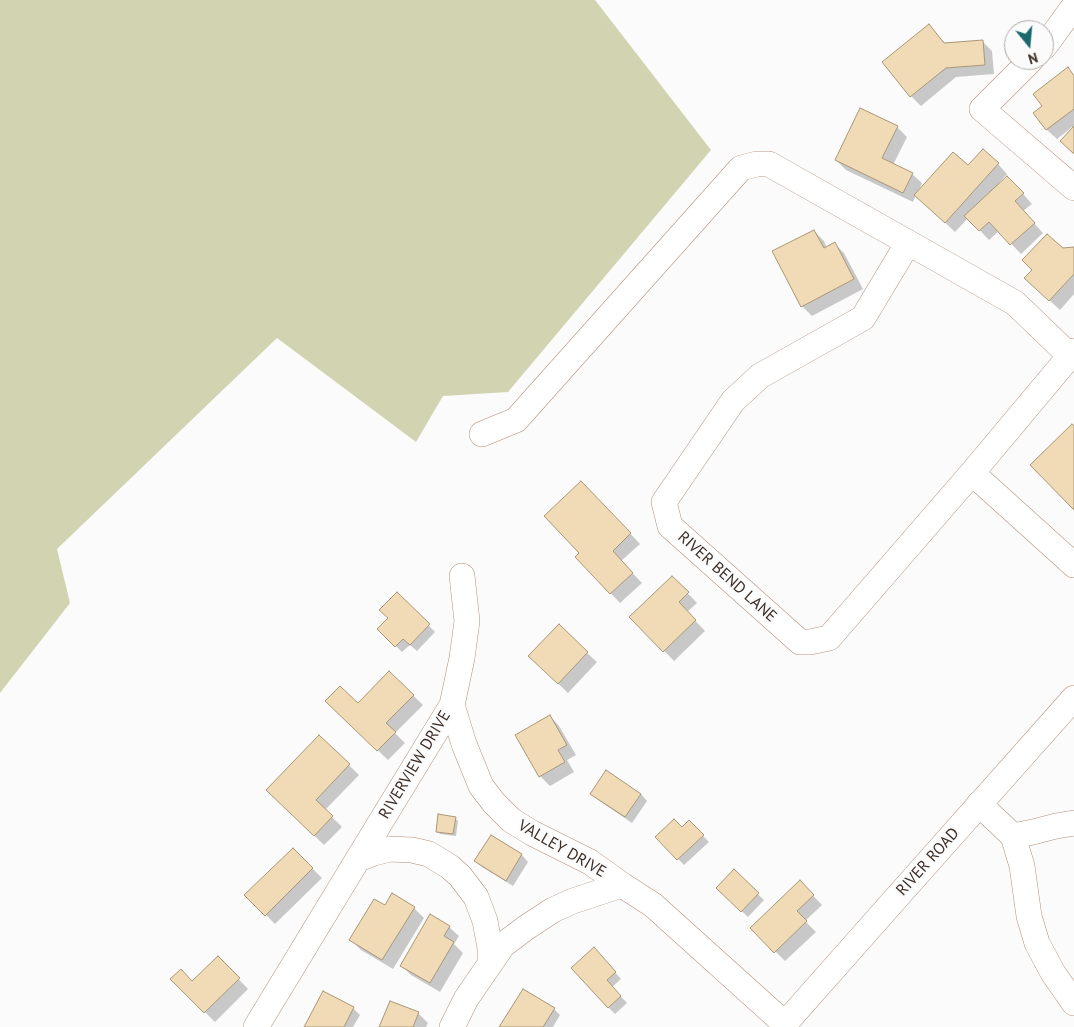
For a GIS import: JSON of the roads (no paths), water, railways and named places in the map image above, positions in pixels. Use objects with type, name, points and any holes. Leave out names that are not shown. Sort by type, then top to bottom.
[{"type":"street","points":[[1054,34],[1074,6]]},
{"type":"street","points":[[1021,70],[982,109],[1074,188]]},
{"type":"street","name":"RIVER BEND LANE","points":[[482,434],[516,420],[741,168],[757,164],[769,164],[908,242],[1015,303],[1072,354],[830,638],[800,642],[670,526],[664,502],[733,401],[760,376],[863,318],[908,242]]},
{"type":"street","points":[[972,473],[1074,565]]},
{"type":"street","name":"RIVERVIEW DRIVE","points":[[256,1027],[452,705],[462,658],[467,621],[462,576]]},
{"type":"street","name":"RIVER ROAD","points":[[784,1025],[1074,698]]},
{"type":"street","name":"VALLEY DRIVE","points":[[452,705],[464,744],[481,786],[494,804],[518,825],[590,862],[652,905],[784,1025]]},
{"type":"street","points":[[980,804],[1013,836],[1022,866],[1029,916],[1037,943],[1074,1003]]},
{"type":"street","points":[[1013,836],[1074,823]]},
{"type":"street","points":[[358,860],[390,849],[412,850],[430,854],[450,867],[460,876],[476,897],[485,921],[490,948],[490,964]]},
{"type":"street","name":"VALLEY DRIVE","points":[[452,1027],[466,999],[503,945],[554,910],[573,901],[622,885]]}]
